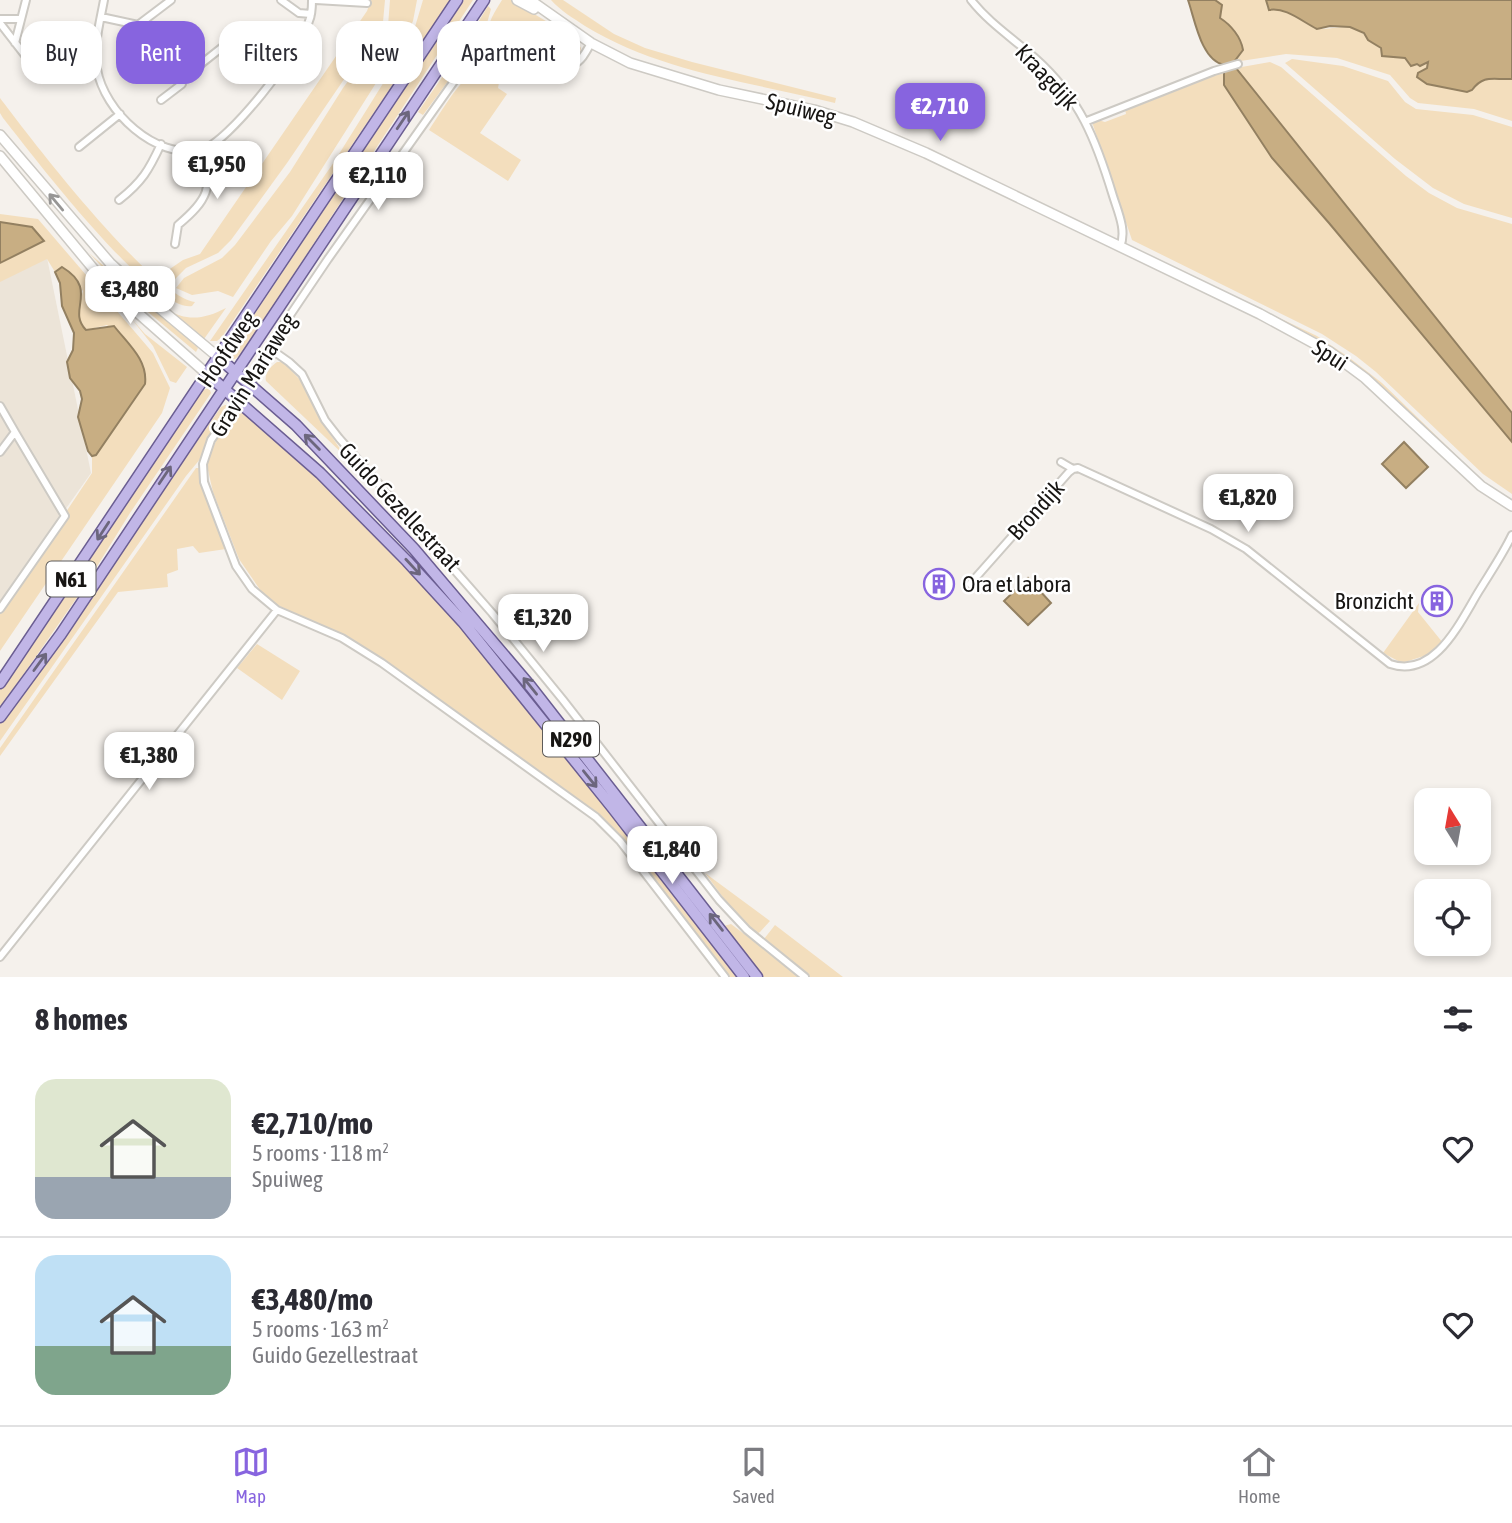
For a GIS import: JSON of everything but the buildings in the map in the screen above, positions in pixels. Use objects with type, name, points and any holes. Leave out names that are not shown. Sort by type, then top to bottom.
[{"type":"main road","name":"Hoofdweg","points":[[0,683],[457,0]]},
{"type":"main road","name":"Hoofdweg","points":[[0,717],[61,634],[484,0]]},
{"type":"main road","name":"Spuiweg","points":[[517,0],[630,63],[719,90],[814,110],[853,122],[926,153],[1119,247]]},
{"type":"main road","name":"Spuiweg","points":[[530,0],[555,20]]},
{"type":"main road","name":"Guido Gezellestraat","points":[[0,135],[110,263],[296,425],[414,549],[483,628],[757,977]]},
{"type":"main road","name":"Guido Gezellestraat","points":[[0,156],[96,272],[130,306],[320,473],[463,622],[744,977]]},
{"type":"main road","name":"Spui","points":[[1119,247],[1260,314],[1330,352],[1365,378],[1481,486],[1512,506]]},
{"type":"street","points":[[15,43],[26,0]]},
{"type":"street","points":[[100,21],[104,0]]},
{"type":"street","points":[[143,21],[171,0]]},
{"type":"street","points":[[281,0],[299,13],[311,14]]},
{"type":"street","points":[[309,21],[314,0],[368,3]]},
{"type":"street","name":"Kraagdijk","points":[[971,0],[1037,60],[1063,88],[1087,121],[1108,178],[1123,232],[1119,247]]},
{"type":"street","points":[[101,17],[120,21]]},
{"type":"street","points":[[20,19],[0,21],[21,51]]},
{"type":"street","name":"Gravin Mariaweg","points":[[591,43],[578,63],[567,66],[527,50],[505,45],[494,45],[481,50],[467,62],[278,333],[272,350],[211,440],[202,464],[204,481],[236,566],[252,589],[277,610],[342,638],[382,663],[596,817],[620,841],[725,977]]},
{"type":"street","points":[[1087,121],[1238,64]]},
{"type":"street","points":[[101,84],[120,114],[137,132],[176,149],[204,149],[234,127],[270,84]]},
{"type":"street","points":[[161,100],[182,84]]},
{"type":"street","points":[[79,147],[120,114]]},
{"type":"street","points":[[119,200],[148,173],[161,144]]},
{"type":"street","points":[[175,244],[178,225],[198,208],[205,196],[208,167],[204,149]]},
{"type":"street","points":[[272,350],[302,374],[325,420],[338,439],[516,642],[719,900],[747,930],[805,977]]},
{"type":"street","points":[[0,406],[65,516],[0,608]]},
{"type":"street","points":[[0,452],[15,432]]},
{"type":"street","name":"Brondijk","points":[[1061,462],[1170,509],[1246,549],[1390,664],[1401,667],[1413,666],[1430,657],[1448,642],[1512,535]]},
{"type":"street","name":"Brondijk","points":[[970,584],[1073,468]]},
{"type":"street","points":[[0,957],[277,610]]},
{"type":"shaded area","points":[[371,0],[385,0],[383,21],[360,21]]},
{"type":"shaded area","points":[[390,0],[417,0],[413,21],[388,21]]},
{"type":"shaded area","points":[[423,0],[453,0],[423,44],[423,21],[417,21]]},
{"type":"shaded area","points":[[464,0],[473,0],[459,21],[450,21]]},
{"type":"shaded area","points":[[502,0],[511,0],[546,21],[491,21]]},
{"type":"shaded area","points":[[551,0],[563,0],[614,34],[645,48],[836,98],[835,103],[675,65],[614,42],[563,11]]},
{"type":"shaded area","points":[[1188,0],[1215,0],[1222,5],[1220,18],[1235,32],[1243,50],[1234,62],[1236,68],[1512,413],[1512,442],[1272,158],[1224,85],[1224,65],[1216,62],[1204,48]]},
{"type":"shaded area","points":[[1215,0],[1266,0],[1267,8],[1288,12],[1317,29],[1353,28],[1374,43],[1384,56],[1404,58],[1411,66],[1428,62],[1431,83],[1435,85],[1475,88],[1486,79],[1512,79],[1512,121],[1474,109],[1418,103],[1410,98],[1390,75],[1337,58],[1286,54],[1234,62],[1240,55],[1220,18],[1221,5]]},
{"type":"shaded area","points":[[1266,0],[1512,0],[1512,79],[1485,80],[1467,92],[1427,84],[1417,77],[1418,73],[1427,68],[1428,62],[1411,66],[1405,58],[1382,56],[1381,48],[1368,40],[1364,33],[1350,27],[1330,26],[1317,29],[1287,13],[1269,10]]},
{"type":"shaded area","points":[[488,6],[491,9],[488,21],[479,21]]},
{"type":"shaded area","points":[[437,40],[437,55],[423,76],[423,62]]},
{"type":"shaded area","points":[[336,56],[336,84],[341,84],[287,163],[231,240],[218,253],[186,268],[171,283],[161,275],[183,260],[200,254],[317,84],[322,84],[322,76]]},
{"type":"shaded area","points":[[1292,59],[1343,66],[1388,81],[1405,102],[1416,109],[1473,115],[1512,127],[1512,218],[1464,204],[1433,188],[1395,159],[1285,63]]},
{"type":"shaded area","points":[[1270,62],[1281,67],[1429,193],[1457,208],[1512,224],[1512,413],[1236,68]]},
{"type":"shaded area","points":[[1225,71],[1224,85],[1283,171],[1512,442],[1512,494],[1483,474],[1356,356],[1322,334],[1132,240],[1092,122],[1105,122],[1126,114],[1125,109]]},
{"type":"shaded area","points":[[346,84],[375,84],[292,216],[271,241],[233,297],[218,291],[192,295],[176,288],[184,278],[222,258],[235,245],[290,172]]},
{"type":"shaded area","points":[[383,84],[393,84],[222,337],[217,341],[210,341],[334,162]]},
{"type":"shaded area","points":[[408,84],[418,84],[242,353],[235,359],[229,359],[230,351]]},
{"type":"shaded area","points":[[437,84],[446,84],[423,115],[418,112]]},
{"type":"shaded area","points":[[499,84],[498,88],[507,94],[480,133],[521,160],[508,181],[429,130],[460,85]]},
{"type":"shaded area","points":[[0,98],[64,179],[122,246],[151,274],[176,293],[195,302],[192,306],[174,301],[149,284],[122,259],[64,194],[3,118],[0,113]]},
{"type":"shaded area","points":[[0,214],[38,219],[153,353],[170,388],[162,413],[0,651],[0,611],[92,473],[92,456],[96,455],[145,385],[107,325],[86,330],[80,321],[79,311],[83,291],[62,267],[55,272],[47,259],[0,282],[0,263],[43,241],[32,227],[0,222]]},
{"type":"shaded area","points":[[0,222],[32,227],[44,241],[0,263]]},
{"type":"shaded area","points":[[44,243],[91,473],[0,602],[0,265]]},
{"type":"shaded area","points":[[1134,248],[1317,336],[1347,356],[1382,383],[1486,484],[1336,352],[1314,338]]},
{"type":"shaded area","points":[[89,253],[196,346],[196,352],[130,297]]},
{"type":"shaded area","points":[[62,267],[73,275],[79,284],[79,315],[86,330],[114,326],[136,353],[145,375],[145,384],[96,455],[92,456],[78,417],[82,399],[80,391],[70,378],[67,362],[73,350],[74,333],[62,306],[60,283],[55,272]]},
{"type":"shaded area","points":[[226,308],[204,339],[166,309],[181,316],[196,318]]},
{"type":"shaded area","points":[[131,318],[145,334],[187,367],[176,383],[170,381],[153,346]]},
{"type":"shaded area","points":[[277,362],[283,362],[306,386],[321,421],[345,456],[266,381],[268,370]]},
{"type":"shaded area","points":[[209,388],[211,393],[130,513],[83,589],[0,708],[0,690],[198,396]]},
{"type":"shaded area","points":[[233,405],[210,437],[201,458],[0,741],[0,724],[221,407]]},
{"type":"shaded area","points":[[238,408],[320,478],[440,602],[529,709],[739,977],[728,977],[643,865],[585,805],[352,639],[277,605],[263,594],[239,559],[213,492],[207,466],[217,439]]},
{"type":"shaded area","points":[[1404,442],[1428,467],[1406,488],[1382,464]]},
{"type":"shaded area","points":[[196,468],[200,468],[203,486],[226,549],[199,553],[193,546],[177,549],[178,570],[167,574],[168,587],[118,592],[0,756],[0,748]]},
{"type":"shaded area","points":[[1028,578],[1051,603],[1028,625],[1004,601]]},
{"type":"shaded area","points":[[1419,603],[1418,612],[1443,643],[1427,655],[1402,663],[1383,653]]},
{"type":"shaded area","points":[[257,644],[300,671],[282,700],[237,668]]},
{"type":"shaded area","points":[[705,873],[770,921],[755,935]]},
{"type":"shaded area","points":[[731,924],[798,975],[797,977],[762,977],[724,926]]},
{"type":"shaded area","points":[[775,925],[843,977],[810,977],[769,947],[764,939]]},
{"type":"place","name":"Ora et labora","points":[[939,584]]},
{"type":"place","name":"Bronzicht","points":[[1437,601]]}]
